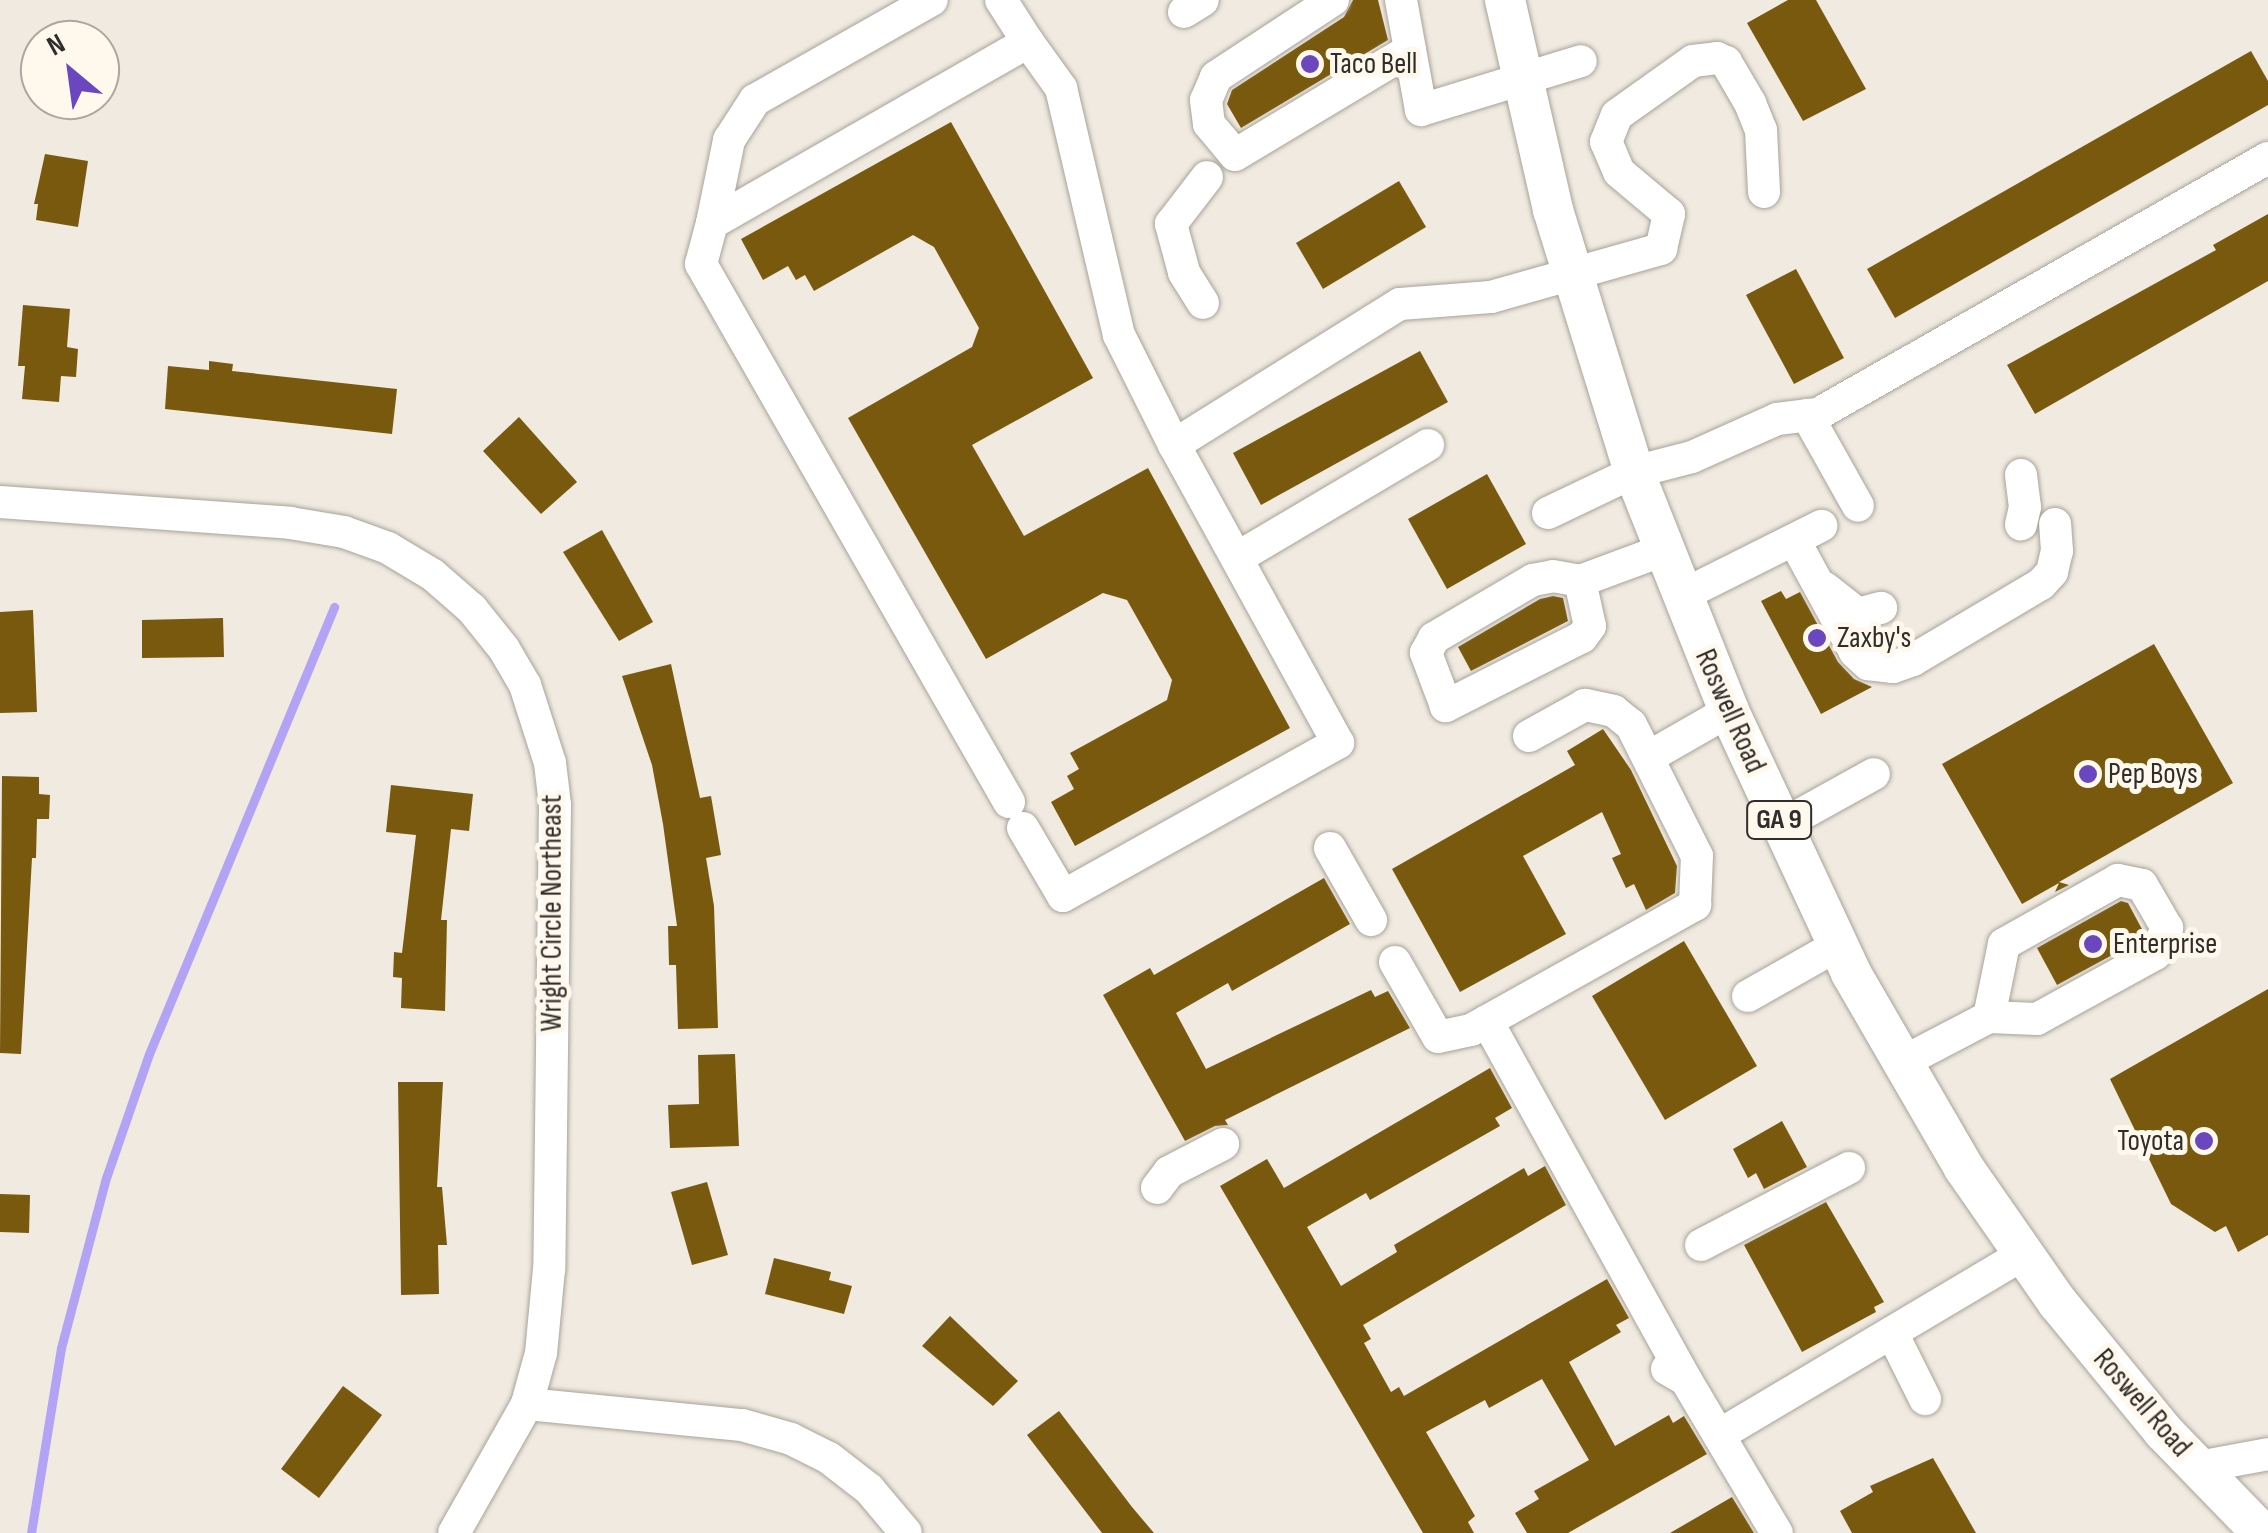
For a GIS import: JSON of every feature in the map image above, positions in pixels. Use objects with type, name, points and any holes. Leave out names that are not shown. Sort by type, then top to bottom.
[{"type":"main road","name":"Roswell Road","points":[[1506,0],[1520,77],[1572,276],[1634,472],[1728,711],[1838,945],[1901,1063],[1964,1168],[2024,1254],[2109,1367],[2198,1468],[2263,1525]]},
{"type":"street","points":[[932,0],[754,100],[729,140],[701,264],[1062,896],[1338,744],[1118,335],[1061,88],[1001,0]]},
{"type":"street","points":[[1333,0],[1216,77],[1206,100],[1209,124],[1235,155],[1410,50]]},
{"type":"street","points":[[1401,0],[1421,110],[1581,61]]},
{"type":"street","points":[[712,223],[1028,42]]},
{"type":"street","points":[[1174,445],[1400,304],[1492,298],[1661,249],[1669,214],[1619,172],[1606,142],[1617,115],[1693,61],[1726,62],[1750,103],[1760,130],[1764,192]]},
{"type":"street","points":[[1548,513],[1634,472],[1692,457],[1777,419],[1818,414],[2268,158]]},
{"type":"street","points":[[1203,304],[1184,272],[1170,224],[1207,177]]},
{"type":"street","points":[[1806,415],[1858,506]]},
{"type":"street","points":[[1237,558],[1428,445]]},
{"type":"street","points":[[2021,476],[2025,508],[2021,525]]},
{"type":"street","name":"Wright Circle Northeast","points":[[0,502],[290,523],[344,532],[388,548],[432,575],[472,609],[504,649],[540,723],[555,805],[550,1269],[541,1353],[527,1404],[454,1533]]},
{"type":"street","points":[[1681,596],[1808,533],[1816,580],[1855,652],[1868,664],[1893,667],[2041,584],[2052,572],[2057,550],[2054,524]]},
{"type":"street","points":[[1580,582],[1590,626],[1582,637],[1446,706],[1426,652],[1434,638],[1533,580],[1553,576],[1580,582],[1664,550]]},
{"type":"street","points":[[1816,580],[1858,614],[1881,608]]},
{"type":"street","points":[[1395,962],[1438,1036],[1486,1021],[1695,905],[1697,856],[1631,725],[1614,710],[1585,705],[1529,736]]},
{"type":"street","points":[[1649,756],[1728,711]]},
{"type":"street","points":[[1782,825],[1874,774]]},
{"type":"street","points":[[1330,848],[1371,920]]},
{"type":"street","points":[[1901,1063],[1989,1018],[2037,1019],[2155,954],[2167,928],[2142,886],[2118,880],[2004,944],[1989,1018]]},
{"type":"street","points":[[1748,996],[1838,945]]},
{"type":"street","points":[[1486,1021],[1686,1380],[1778,1533]]},
{"type":"street","points":[[1157,1188],[1169,1172],[1223,1144]]},
{"type":"street","points":[[1700,1245],[1849,1168]]},
{"type":"street","points":[[1719,1435],[2024,1254]]},
{"type":"street","points":[[1892,1333],[1925,1399]]},
{"type":"street","points":[[1656,1364],[1686,1380]]},
{"type":"street","points":[[527,1404],[742,1425],[791,1438],[829,1458],[869,1489],[906,1533]]},
{"type":"street","points":[[2198,1468],[2268,1454]]},
{"type":"building","name":"Taco Bell","points":[[1353,0],[1378,0],[1388,40],[1241,128],[1227,104],[1232,90],[1344,17]]},
{"type":"building","points":[[1788,0],[1816,0],[1866,89],[1803,121],[1747,23]]},
{"type":"building","points":[[2251,51],[2268,81],[2268,105],[1895,318],[1867,269]]},
{"type":"building","points":[[951,122],[1093,378],[972,445],[1024,536],[1148,468],[1290,728],[1075,846],[1051,802],[1074,789],[1067,776],[1079,769],[1070,753],[1167,700],[1172,680],[1127,600],[1103,593],[986,659],[848,418],[972,347],[979,328],[934,247],[913,235],[814,291],[805,275],[796,280],[788,266],[763,280],[741,239]]},
{"type":"building","points":[[45,154],[88,161],[78,227],[36,220],[38,204],[34,204]]},
{"type":"building","points":[[1399,181],[1426,227],[1323,289],[1296,243]]},
{"type":"building","points":[[2268,214],[2268,281],[2035,414],[2007,365],[2216,250],[2213,245]]},
{"type":"building","points":[[1796,269],[1844,358],[1794,384],[1746,295]]},
{"type":"building","points":[[23,305],[70,309],[67,347],[78,349],[76,377],[61,376],[59,402],[22,399],[25,366],[18,366]]},
{"type":"building","points":[[1420,351],[1448,402],[1261,505],[1233,453]]},
{"type":"building","points":[[209,361],[233,364],[232,371],[397,389],[392,434],[165,409],[168,366],[209,370]]},
{"type":"building","points":[[519,417],[577,482],[541,514],[483,451]]},
{"type":"building","points":[[1487,474],[1526,544],[1447,589],[1408,519]]},
{"type":"building","points":[[602,530],[653,622],[619,641],[563,552]]},
{"type":"building","points":[[1781,591],[1786,599],[1800,592],[1838,662],[1854,679],[1872,687],[1821,714],[1761,601]]},
{"type":"building","points":[[1563,598],[1568,621],[1471,671],[1458,647],[1540,599]]},
{"type":"building","points":[[33,610],[37,712],[0,713],[0,612]]},
{"type":"building","points":[[223,618],[224,657],[142,658],[142,620]]},
{"type":"building","name":"Pep Boys","points":[[2154,644],[2233,783],[2059,882],[2069,885],[2055,892],[2059,883],[2022,904],[1942,764]]},
{"type":"building","points":[[671,664],[700,798],[711,796],[721,855],[706,858],[714,906],[718,1028],[678,1029],[676,965],[669,965],[668,926],[677,926],[663,824],[652,765],[622,676]]},
{"type":"building","points":[[1603,729],[1631,770],[1677,866],[1675,893],[1646,910],[1634,884],[1626,888],[1612,858],[1621,854],[1602,812],[1523,856],[1566,934],[1460,992],[1392,869],[1575,765],[1567,751]]},
{"type":"building","points":[[2,776],[39,777],[39,794],[50,795],[49,819],[37,819],[36,858],[32,858],[21,1054],[0,1053]]},
{"type":"building","points":[[391,785],[473,794],[469,831],[451,829],[441,920],[447,920],[445,1011],[401,1008],[402,978],[393,977],[394,952],[402,953],[416,835],[386,832]]},
{"type":"building","points":[[1324,878],[1350,924],[1232,991],[1228,983],[1176,1013],[1206,1069],[1371,990],[1375,997],[1388,991],[1410,1028],[1225,1120],[1228,1125],[1215,1126],[1185,1141],[1103,995],[1150,968],[1154,975]]},
{"type":"building","name":"Enterprise","points":[[2121,901],[2128,903],[2143,931],[2140,940],[2057,985],[2037,948]]},
{"type":"building","points":[[1684,941],[1757,1066],[1665,1120],[1592,996]]},
{"type":"building","name":"Toyota","points":[[2268,989],[2268,1235],[2238,1252],[2226,1226],[2215,1232],[2171,1204],[2110,1079]]},
{"type":"building","points":[[735,1054],[739,1146],[670,1148],[668,1105],[699,1104],[698,1055]]},
{"type":"building","points":[[1490,1068],[1512,1108],[1495,1118],[1500,1126],[1370,1200],[1366,1193],[1307,1227],[1341,1286],[1397,1252],[1394,1245],[1524,1168],[1528,1176],[1545,1166],[1566,1205],[1363,1325],[1371,1339],[1364,1343],[1391,1392],[1399,1387],[1404,1396],[1607,1279],[1629,1318],[1616,1325],[1621,1332],[1569,1362],[1615,1446],[1669,1415],[1673,1423],[1684,1416],[1707,1454],[1568,1533],[1527,1533],[1515,1513],[1539,1499],[1534,1491],[1589,1460],[1542,1379],[1489,1408],[1485,1400],[1426,1432],[1475,1516],[1468,1522],[1474,1533],[1423,1533],[1220,1186],[1267,1159],[1284,1188]]},
{"type":"building","points":[[398,1082],[443,1082],[437,1187],[442,1187],[447,1245],[438,1245],[439,1294],[401,1295]]},
{"type":"building","points":[[1782,1121],[1807,1167],[1764,1189],[1756,1173],[1748,1178],[1733,1149]]},
{"type":"building","points":[[707,1182],[728,1255],[692,1265],[671,1192]]},
{"type":"building","points":[[0,1194],[30,1195],[29,1233],[0,1232]]},
{"type":"building","points":[[1826,1202],[1884,1302],[1874,1307],[1876,1312],[1802,1352],[1744,1245]]},
{"type":"building","points":[[774,1258],[831,1272],[829,1280],[852,1286],[844,1314],[765,1294]]},
{"type":"building","points":[[950,1316],[1018,1381],[993,1406],[922,1346]]},
{"type":"building","points":[[343,1386],[382,1415],[319,1498],[281,1469]]},
{"type":"building","points":[[1059,1411],[1154,1533],[1102,1533],[1027,1435]]},
{"type":"building","points":[[1933,1458],[1976,1533],[1852,1533],[1840,1511],[1873,1492],[1870,1486]]},
{"type":"building","points":[[1732,1497],[1754,1533],[1670,1533]]},
{"type":"waterway","points":[[31,1533],[61,1348],[106,1178],[149,1054],[334,607]]},
{"type":"place","name":"Taco Bell","points":[[1310,64]]},
{"type":"place","name":"Zaxby's","points":[[1817,638]]},
{"type":"place","name":"Pep Boys","points":[[2088,774]]},
{"type":"place","name":"Enterprise","points":[[2093,944]]},
{"type":"place","name":"Toyota","points":[[2204,1141]]}]
